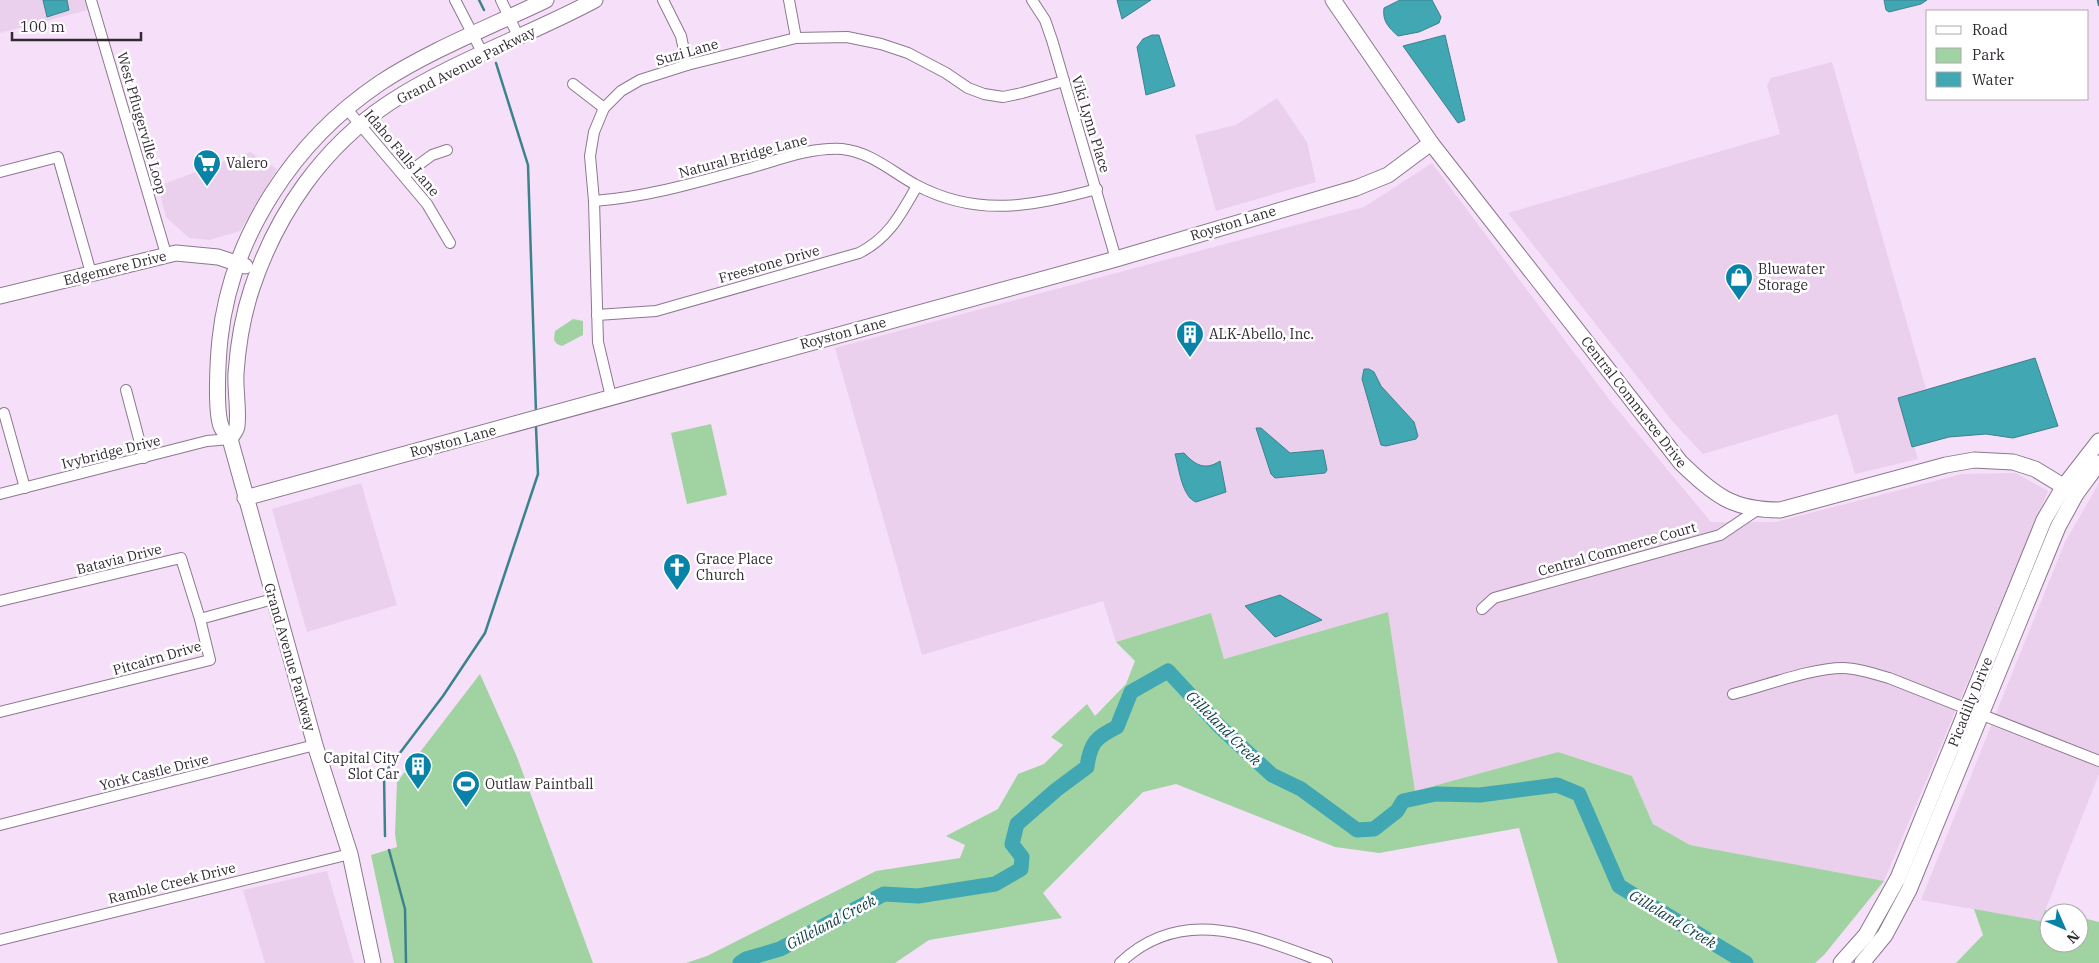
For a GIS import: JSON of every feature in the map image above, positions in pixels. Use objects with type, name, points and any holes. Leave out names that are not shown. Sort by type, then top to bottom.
[{"type":"street","name":"West Pflugerville Loop","points":[[91,0],[166,254]]},
{"type":"street","points":[[455,0],[483,54]]},
{"type":"street","points":[[501,0],[519,38]]},
{"type":"street","name":"Grand Avenue Parkway","points":[[373,963],[350,854],[315,745],[245,498],[230,438],[221,427],[218,376],[222,324],[238,263],[274,190],[312,141],[346,108],[394,75],[546,0]]},
{"type":"street","name":"Grand Avenue Parkway","points":[[230,438],[237,428],[236,372],[241,332],[258,271],[292,201],[305,182],[333,149],[361,125],[400,97],[483,54],[596,0]]},
{"type":"street","points":[[664,0],[681,36],[687,66]]},
{"type":"street","points":[[789,0],[796,38]]},
{"type":"street","name":"Viki Lynn Place","points":[[1032,0],[1044,20],[1064,81],[1116,259]]},
{"type":"street","name":"Central Commerce Drive","points":[[1333,0],[1431,143],[1681,463],[1709,490],[1737,506],[1757,510],[1780,510],[1946,465],[1974,460],[2013,462],[2035,470],[2070,490]]},
{"type":"street","name":"Suzi Lane","points":[[612,397],[598,342],[594,201],[590,156],[594,132],[604,108],[621,91],[640,80],[796,38],[847,37],[881,44],[908,53],[968,88],[984,94],[1003,96],[1022,94],[1064,81]]},
{"type":"street","points":[[573,84],[604,108]]},
{"type":"street","name":"Idaho Falls Lane","points":[[346,108],[428,204],[450,243]]},
{"type":"street","name":"Royston Lane","points":[[245,498],[1116,259],[1373,182],[1402,166],[1431,143]]},
{"type":"street","name":"Natural Bridge Lane","points":[[594,201],[635,197],[672,190],[811,151],[842,149],[869,156],[917,186],[945,197],[993,207],[1048,203],[1097,189]]},
{"type":"street","points":[[404,175],[432,155],[447,150]]},
{"type":"street","points":[[0,172],[58,157],[91,273]]},
{"type":"street","name":"Freestone Drive","points":[[596,314],[656,311],[859,253],[872,246],[892,229],[917,186]]},
{"type":"street","name":"Edgemere Drive","points":[[0,296],[166,254],[190,253],[218,257],[258,271]]},
{"type":"street","points":[[126,390],[144,458]]},
{"type":"street","points":[[4,413],[25,488]]},
{"type":"street","name":"Ivybridge Drive","points":[[0,494],[207,442],[230,438]]},
{"type":"street","name":"Picadilly Drive","points":[[2070,490],[2099,441]]},
{"type":"street","name":"Picadilly Drive","points":[[1862,963],[1885,935],[1909,890],[2044,520],[2070,490],[2099,463]]},
{"type":"street","name":"Central Commerce Court","points":[[1482,609],[1494,598],[1720,535],[1757,510]]},
{"type":"street","name":"Batavia Drive","points":[[0,601],[181,558],[200,619]]},
{"type":"street","name":"Pitcairn Drive","points":[[0,712],[210,660],[200,619],[273,599]]},
{"type":"street","points":[[1733,694],[1824,670],[1844,668],[1889,678],[2099,761]]},
{"type":"street","name":"Picadilly Drive","points":[[1841,963],[1866,935],[1898,878],[1974,711]]},
{"type":"street","name":"York Castle Drive","points":[[0,825],[315,745]]},
{"type":"street","name":"Ramble Creek Drive","points":[[0,940],[350,854]]},
{"type":"street","points":[[1120,963],[1143,946],[1166,936],[1209,929],[1247,934],[1327,963]]},
{"type":"shaded area","points":[[0,0],[85,0],[88,10],[0,33]]},
{"type":"shaded area","name":"Bluewater Storage","points":[[1832,62],[1926,389],[1899,398],[1918,459],[1855,474],[1837,414],[1703,454],[1673,422],[1508,213],[1780,134],[1767,85],[1771,78]]},
{"type":"shaded area","points":[[1277,98],[1307,142],[1316,182],[1216,211],[1195,135],[1236,125]]},
{"type":"shaded area","points":[[250,152],[277,169],[240,231],[210,240],[189,238],[166,217],[158,186]]},
{"type":"shaded area","points":[[1432,163],[1608,398],[1711,522],[1775,522],[1962,474],[2016,473],[2048,491],[1884,881],[1690,845],[1653,824],[1632,776],[1558,752],[1415,791],[1388,613],[1224,659],[1211,613],[1116,642],[1103,601],[922,655],[835,348],[1364,207]]},
{"type":"shaded area","points":[[361,483],[397,605],[307,632],[272,509]]},
{"type":"shaded area","points":[[2099,483],[2099,774],[2048,903],[2039,903],[2039,921],[1921,900],[2065,542]]},
{"type":"shaded area","points":[[327,871],[354,963],[265,963],[243,890]]},
{"type":"green space","points":[[573,319],[583,321],[583,335],[562,346],[557,344],[554,340],[555,331]]},
{"type":"green space","points":[[711,424],[727,495],[687,504],[671,433]]},
{"type":"green space","points":[[1388,612],[1415,791],[1558,752],[1632,776],[1653,824],[1690,845],[1884,881],[1824,955],[1815,963],[1558,963],[1519,828],[1379,853],[1335,847],[1176,784],[1143,792],[1043,893],[1062,918],[929,940],[895,963],[686,963],[707,956],[876,871],[960,858],[965,845],[946,836],[998,809],[1018,774],[1044,764],[1063,745],[1051,737],[1087,704],[1095,716],[1126,684],[1135,661],[1116,642],[1211,613],[1224,659]]},
{"type":"green space","name":"Outlaw Paintball","points":[[480,674],[517,757],[593,963],[394,963],[371,855],[397,847],[395,834],[397,782]]},
{"type":"green space","points":[[1974,909],[2039,921],[2039,953],[2089,953],[2089,920],[2099,922],[2099,963],[1956,963],[1983,935]]},
{"type":"water","points":[[43,0],[67,0],[69,10],[47,17]]},
{"type":"water","points":[[1117,0],[1151,0],[1122,19]]},
{"type":"water","points":[[1400,0],[1432,0],[1441,17],[1439,23],[1419,32],[1398,36],[1387,24],[1384,17],[1384,8]]},
{"type":"water","points":[[1884,0],[1927,0],[1921,4],[1889,12],[1886,10]]},
{"type":"water","points":[[1152,35],[1159,35],[1175,86],[1146,95],[1137,47],[1143,39]]},
{"type":"water","points":[[1445,35],[1465,120],[1458,123],[1403,46]]},
{"type":"water","points":[[2035,358],[2058,426],[2013,438],[1986,434],[1949,437],[1912,447],[1898,398]]},
{"type":"water","points":[[1364,369],[1374,372],[1381,386],[1414,422],[1418,436],[1416,439],[1386,446],[1381,445],[1362,379]]},
{"type":"water","points":[[1256,428],[1261,428],[1290,453],[1323,450],[1327,470],[1325,473],[1275,478],[1271,474]]},
{"type":"water","points":[[1184,453],[1192,461],[1200,465],[1210,466],[1220,461],[1226,492],[1196,502],[1191,499],[1184,488],[1175,454]]},
{"type":"water","points":[[1280,595],[1322,620],[1275,637],[1245,606]]},
{"type":"waterway","points":[[479,0],[484,10]]},
{"type":"waterway","points":[[2098,0],[2099,5]]},
{"type":"waterway","points":[[496,63],[528,165],[536,412]]},
{"type":"waterway","points":[[385,836],[384,774],[443,696],[485,633],[538,474],[536,427]]},
{"type":"waterway","name":"Gilleland Creek","points":[[740,963],[746,959],[780,949],[884,894],[918,896],[995,884],[1021,869],[1022,857],[1012,844],[1017,824],[1056,790],[1087,767],[1092,746],[1104,734],[1117,727],[1131,692],[1168,671],[1219,726],[1272,775],[1301,789],[1357,830],[1374,829],[1397,811],[1403,801],[1436,794],[1480,795],[1557,785],[1579,794],[1619,886],[1746,963]]},
{"type":"waterway","points":[[389,850],[405,909],[406,963]]},
{"type":"place","name":"Valero","points":[[207,187]]},
{"type":"place","name":"Bluewater Storage","points":[[1739,301]]},
{"type":"place","name":"ALK-Abello, Inc.","points":[[1190,358]]},
{"type":"place","name":"Grace Place Church","points":[[677,591]]},
{"type":"place","name":"Capital City Slot Car","points":[[418,790]]},
{"type":"place","name":"Outlaw Paintball","points":[[466,808]]}]
